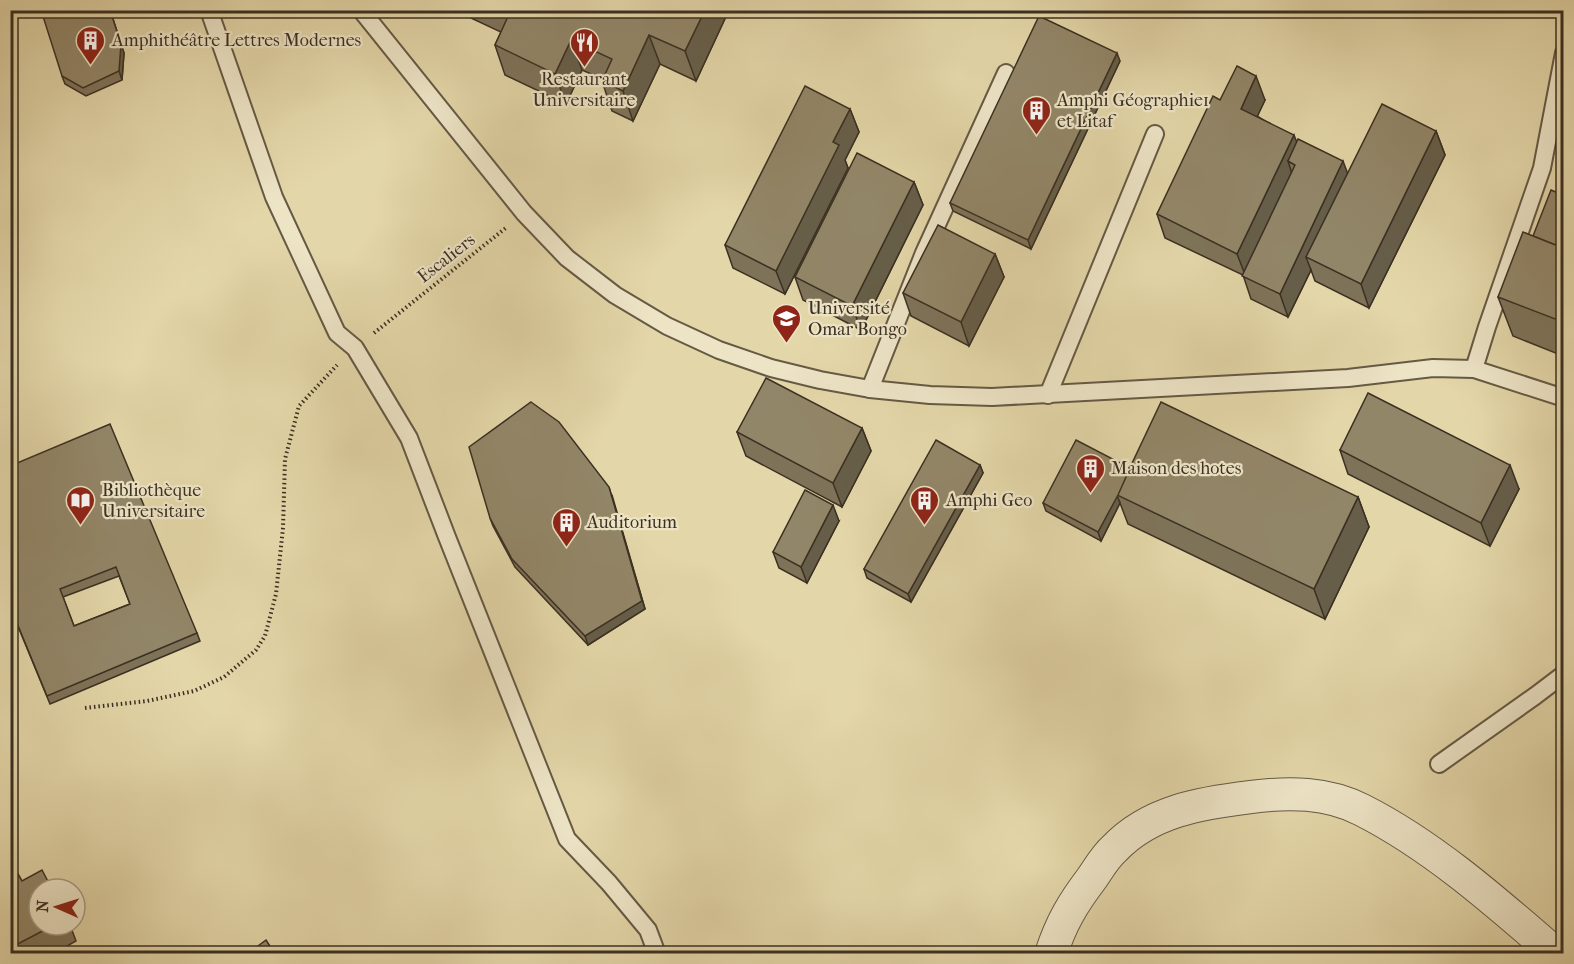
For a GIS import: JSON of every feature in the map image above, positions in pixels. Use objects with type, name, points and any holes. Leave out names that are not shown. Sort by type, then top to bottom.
[{"type":"street","points":[[1051,954],[1060,927],[1072,905],[1112,850],[1132,832],[1178,810],[1203,804],[1289,794],[1313,794],[1362,809],[1433,853],[1556,954]]},
{"type":"lane","points":[[209,10],[274,197],[337,333],[355,348],[409,438],[567,838],[648,930],[657,954]]},
{"type":"lane","points":[[362,10],[524,213],[567,258],[615,295],[667,326],[719,350],[771,368],[870,389],[992,397],[1198,384],[1348,378],[1433,368],[1474,369],[1563,398]]},
{"type":"lane","points":[[1474,369],[1542,168],[1563,53]]},
{"type":"lane","points":[[870,389],[924,253],[1006,73]]},
{"type":"lane","points":[[1048,394],[1155,134]]},
{"type":"lane","points":[[1439,764],[1563,674]]},
{"type":"path","name":"Escaliers","points":[[385,324],[524,213]]},
{"type":"path","points":[[85,708],[147,701],[194,691],[224,677],[256,651],[265,636],[276,594],[283,528],[285,459],[299,406],[331,370],[355,348]]},
{"type":"building","name":"Amphithéâtre Lettres Modernes","points":[[41,10],[110,10],[121,44],[119,71],[83,88],[62,76]]},
{"type":"building","points":[[506,10],[705,10],[685,51],[649,35],[623,91],[602,81],[612,59],[571,40],[555,74],[495,45],[510,12]]},
{"type":"building","name":"Amphi Géographie1 et Litaf","points":[[1039,16],[1117,53],[1028,240],[950,203]]},
{"type":"building","points":[[1237,66],[1256,76],[1241,109],[1294,135],[1237,254],[1157,214],[1213,96],[1220,100]]},
{"type":"building","points":[[805,86],[850,109],[833,142],[839,145],[776,271],[725,245]]},
{"type":"building","points":[[1382,104],[1436,131],[1361,284],[1306,257]]},
{"type":"building","points":[[1298,139],[1343,161],[1280,294],[1242,276],[1295,165],[1288,161]]},
{"type":"building","points":[[857,153],[914,182],[852,306],[795,277]]},
{"type":"building","points":[[1551,190],[1563,195],[1563,248],[1533,236]]},
{"type":"building","points":[[938,225],[995,254],[961,322],[903,293]]},
{"type":"building","points":[[1523,232],[1563,248],[1563,322],[1498,297]]},
{"type":"building","points":[[766,378],[862,428],[833,483],[737,432]]},
{"type":"building","points":[[1368,393],[1510,465],[1481,523],[1340,450]]},
{"type":"building","name":"Auditorium","points":[[531,402],[559,422],[609,487],[642,601],[585,636],[512,559],[490,518],[469,447]]},
{"type":"building","points":[[1161,402],[1358,497],[1314,589],[1117,495]]},
{"type":"building","name":"Bibliothèque Universitaire","points":[[110,424],[197,633],[47,696],[10,606],[10,466]],"holes":[[[116,567],[130,604],[74,626],[60,589]]]},
{"type":"building","name":"Amphi Geo","points":[[936,440],[980,465],[908,594],[864,569]]},
{"type":"building","name":"Maison des hotes","points":[[1076,440],[1130,468],[1098,532],[1043,503]]},
{"type":"building","points":[[805,490],[833,505],[801,567],[773,552]]},
{"type":"building","points":[[10,860],[22,881],[27,878],[27,937],[31,937],[10,948]]},
{"type":"building","points":[[42,870],[46,877],[29,877]]},
{"type":"building","points":[[266,940],[275,954],[247,954]]},
{"type":"place","name":"Amphithéâtre Lettres Modernes","points":[[91,66]]},
{"type":"place","name":"Restaurant Universitaire","points":[[584,68]]},
{"type":"place","name":"Amphi Géographie1 et Litaf","points":[[1036,136]]},
{"type":"place","name":"Université Omar Bongo","points":[[787,344]]},
{"type":"place","name":"Maison des hotes","points":[[1090,494]]},
{"type":"place","name":"Bibliothèque Universitaire","points":[[81,526]]},
{"type":"place","name":"Amphi Geo","points":[[925,526]]},
{"type":"place","name":"Auditorium","points":[[566,548]]}]
